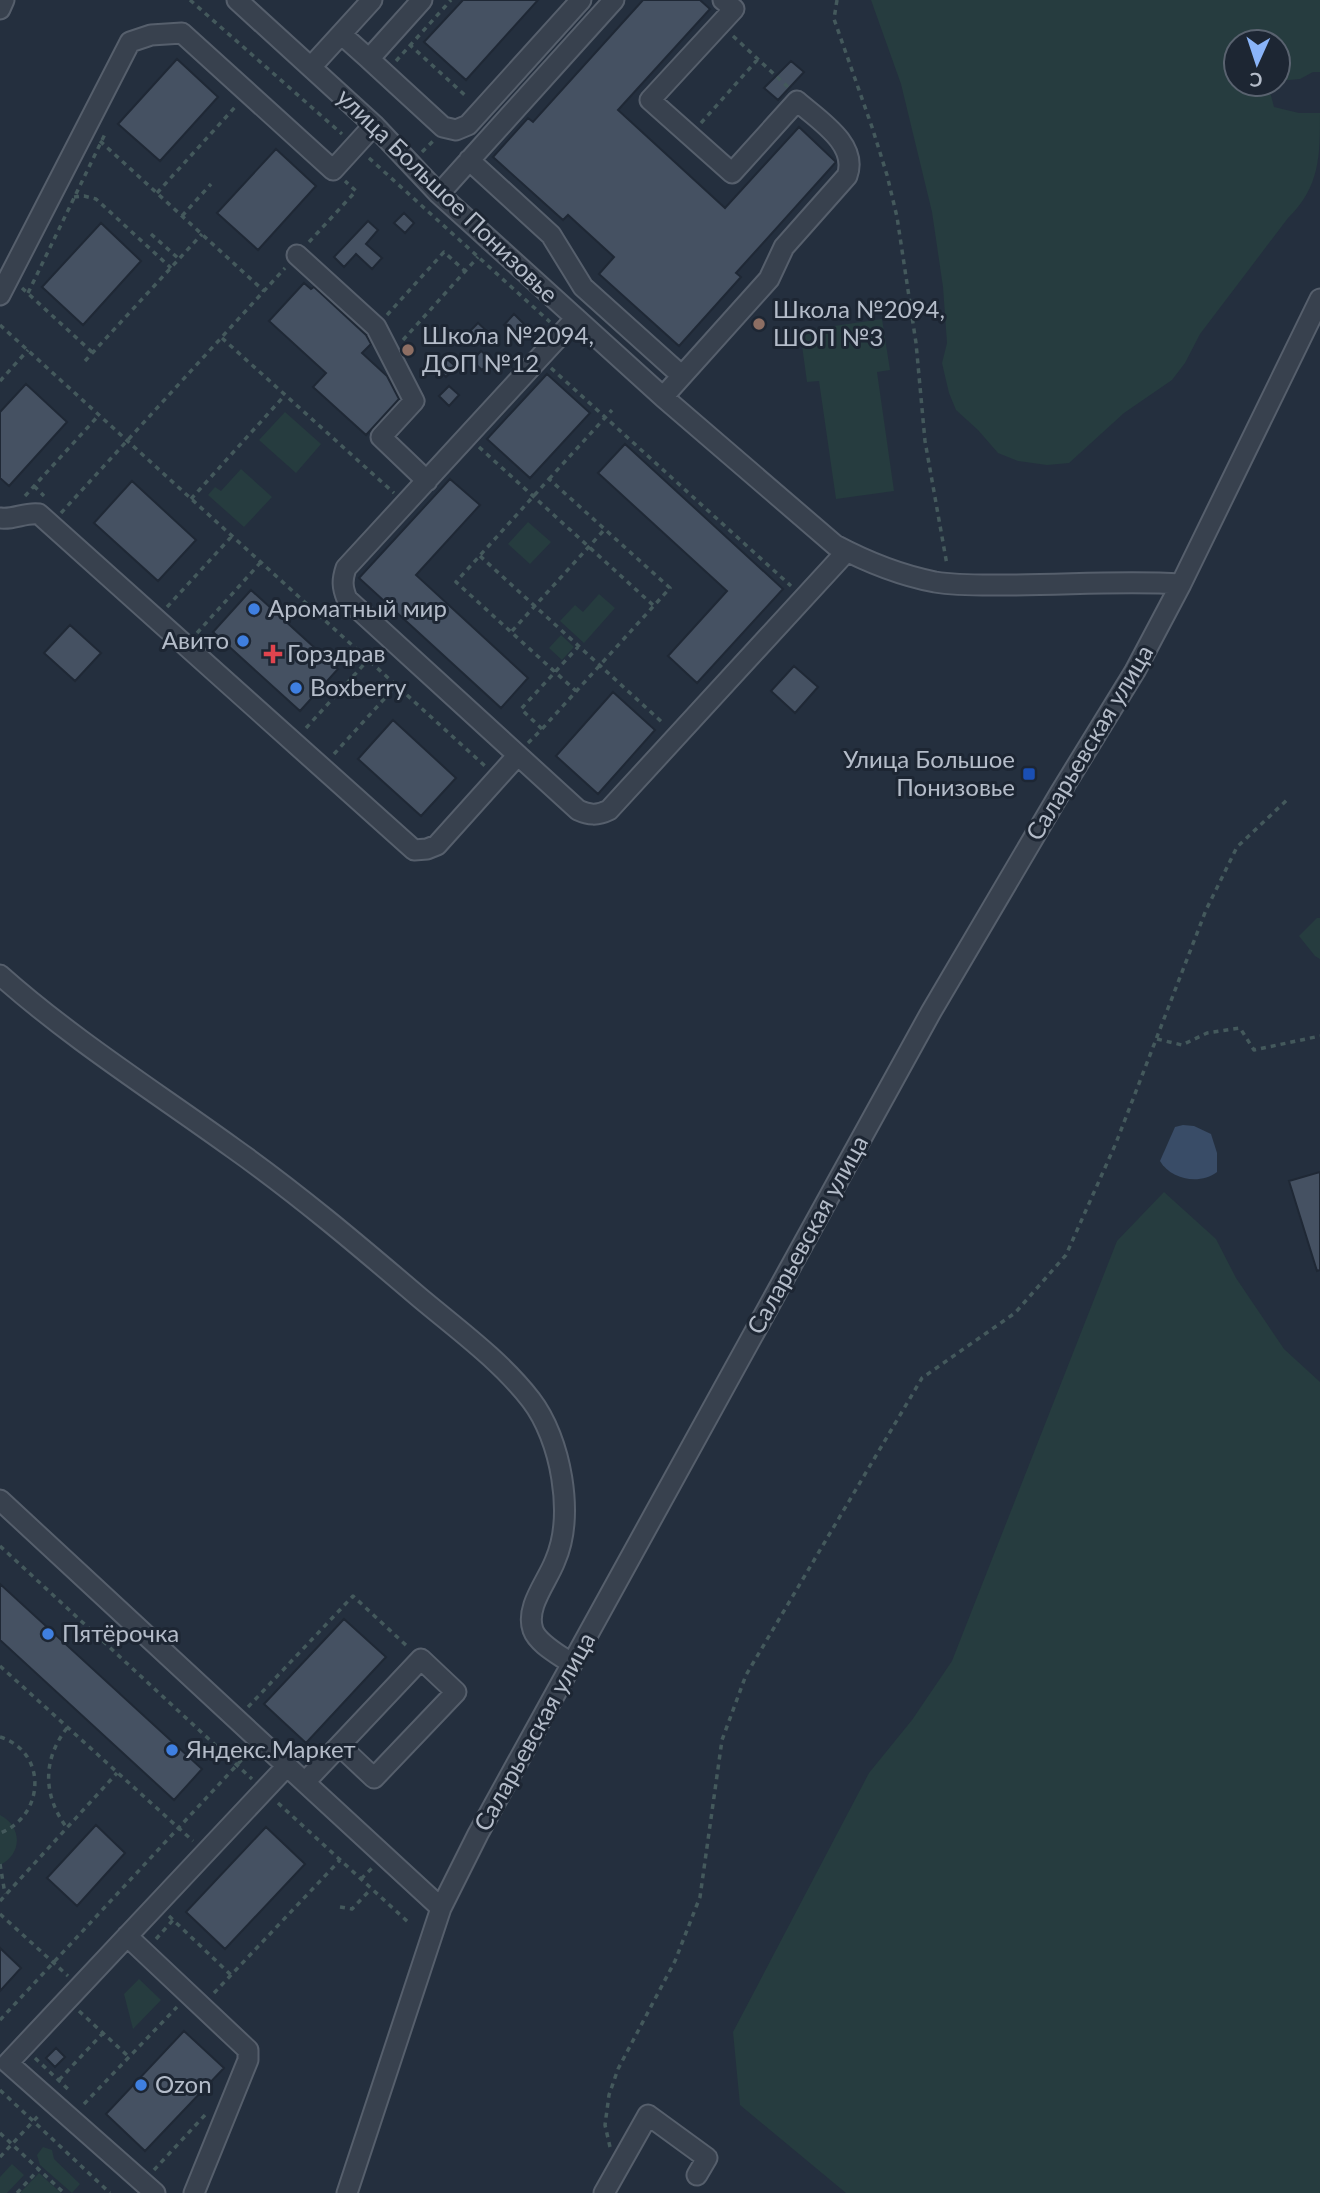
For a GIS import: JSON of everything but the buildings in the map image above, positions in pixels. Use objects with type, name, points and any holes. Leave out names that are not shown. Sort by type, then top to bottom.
[{"type":"street","points":[[0,9],[4,0]]},
{"type":"street","name":"улица Большое Понизовье","points":[[237,0],[374,125],[439,194],[663,397],[835,545],[866,562],[906,576],[967,586],[1149,582],[1181,584]]},
{"type":"street","points":[[311,67],[372,0]]},
{"type":"street","points":[[369,59],[422,0]]},
{"type":"street","points":[[341,34],[443,127],[450,130],[462,129],[581,0]]},
{"type":"street","points":[[439,194],[614,0]]},
{"type":"street","points":[[663,397],[769,279],[785,247],[847,176],[850,164],[845,149],[834,134],[797,101],[732,173],[650,100],[734,9],[723,0]]},
{"type":"street","points":[[0,295],[130,42],[151,34],[182,33],[333,170],[374,125]]},
{"type":"street","points":[[469,160],[551,236],[583,287],[681,376]]},
{"type":"street","points":[[297,255],[376,327],[414,401],[381,437],[427,481]]},
{"type":"street","name":"Саларьевская улица","points":[[347,2193],[441,1908],[478,1834],[931,1012],[1135,671],[1181,584],[1320,299]]},
{"type":"street","points":[[576,318],[346,568],[342,589],[347,599],[578,810],[587,814],[600,814],[609,810],[847,551]]},
{"type":"street","points":[[0,518],[7,519],[30,512],[39,513],[414,850],[437,845],[518,755]]},
{"type":"street","points":[[0,975],[45,1015],[236,1150],[357,1244],[506,1371],[533,1402],[552,1437],[562,1478],[565,1511],[556,1560],[530,1616],[533,1632],[543,1643],[572,1664]]},
{"type":"street","points":[[0,1500],[441,1908]]},
{"type":"street","points":[[305,1782],[421,1659],[456,1692],[374,1778],[340,1746]]},
{"type":"street","points":[[155,2193],[4,2059],[23,2047],[287,1766]]},
{"type":"street","points":[[127,1936],[248,2050],[248,2060],[194,2193]]},
{"type":"street","points":[[604,2193],[648,2115],[707,2158],[697,2175]]},
{"type":"path","points":[[190,0],[562,333]]},
{"type":"path","points":[[384,74],[451,0]]},
{"type":"path","points":[[836,0],[834,19],[876,139],[897,217],[916,343],[925,442],[948,573]]},
{"type":"path","points":[[720,24],[793,92],[797,101]]},
{"type":"path","points":[[394,31],[482,110]]},
{"type":"path","points":[[689,135],[758,59]]},
{"type":"path","points":[[157,193],[248,93]]},
{"type":"path","points":[[86,128],[264,291]]},
{"type":"path","points":[[28,293],[107,130]]},
{"type":"path","points":[[51,524],[356,191],[333,170]]},
{"type":"path","points":[[182,216],[211,184]]},
{"type":"path","points":[[74,197],[96,199],[171,268]]},
{"type":"path","points":[[151,234],[179,259]]},
{"type":"path","points":[[85,361],[202,234]]},
{"type":"path","points":[[376,327],[444,252],[465,271]]},
{"type":"path","points":[[390,354],[478,257]]},
{"type":"path","points":[[10,277],[93,353]]},
{"type":"path","points":[[0,325],[485,766]]},
{"type":"path","points":[[222,338],[405,504]]},
{"type":"path","points":[[0,381],[28,350]]},
{"type":"path","points":[[550,366],[791,586]]},
{"type":"path","points":[[191,499],[285,395]]},
{"type":"path","points":[[576,691],[456,582],[612,410]]},
{"type":"path","points":[[21,501],[99,415]]},
{"type":"path","points":[[480,447],[654,606]]},
{"type":"path","points":[[534,737],[670,588],[549,479]]},
{"type":"path","points":[[511,632],[605,530]]},
{"type":"path","points":[[167,607],[232,536]]},
{"type":"path","points":[[480,556],[662,722]]},
{"type":"path","points":[[197,633],[261,562]]},
{"type":"path","points":[[542,729],[521,709],[579,646]]},
{"type":"path","points":[[304,730],[368,660]]},
{"type":"path","points":[[333,756],[396,686]]},
{"type":"path","points":[[615,2172],[605,2125],[609,2095],[618,2069],[675,1961],[699,1897],[722,1740],[746,1675],[922,1378],[1015,1313],[1066,1255],[1116,1143],[1206,910],[1237,847],[1289,798]]},
{"type":"path","points":[[1157,1039],[1182,1045],[1207,1033],[1240,1028],[1254,1050],[1320,1035]]},
{"type":"path","points":[[0,1546],[408,1922]]},
{"type":"path","points":[[237,1719],[353,1596],[421,1659]]},
{"type":"path","points":[[0,1666],[205,1853]]},
{"type":"path","points":[[67,1727],[53,1751],[48,1778],[52,1805],[67,1828]]},
{"type":"path","points":[[0,1737],[15,1744],[23,1752],[30,1762],[36,1783],[31,1806],[25,1816],[17,1824],[0,1833]]},
{"type":"path","points":[[0,2021],[260,1740]]},
{"type":"path","points":[[0,1901],[117,1773]]},
{"type":"path","points":[[0,1864],[5,1896]]},
{"type":"path","points":[[340,1907],[352,1909],[371,1889]]},
{"type":"path","points":[[156,1905],[232,1975]]},
{"type":"path","points":[[0,1914],[53,1963],[103,2033],[129,2057]]},
{"type":"path","points":[[59,2081],[103,2033]]},
{"type":"path","points":[[0,2157],[66,2087],[23,2047]]},
{"type":"path","points":[[0,2090],[107,2192]]},
{"type":"path","points":[[154,2170],[207,2113]]},
{"type":"path","points":[[0,2133],[64,2193]]},
{"type":"path","points":[[17,2193],[39,2169]]},
{"type":"green space","points":[[871,0],[1320,0],[1320,72],[1313,72],[1300,79],[1292,80],[1292,28],[1222,28],[1222,98],[1272,98],[1274,107],[1299,113],[1320,113],[1320,143],[1316,170],[1307,195],[1200,334],[1185,363],[1172,380],[1124,413],[1069,463],[1047,465],[1018,461],[998,453],[956,410],[942,363],[947,343],[943,287],[932,212],[901,84]]},
{"type":"green space","points":[[882,319],[890,370],[877,372],[894,491],[836,499],[819,381],[807,382],[800,331]]},
{"type":"green space","points":[[285,412],[321,444],[296,473],[259,440]]},
{"type":"green space","points":[[241,469],[272,497],[244,527],[208,495],[215,487],[221,491]]},
{"type":"green space","points":[[528,522],[551,542],[530,564],[508,544]]},
{"type":"green space","points":[[599,594],[615,608],[584,643],[560,621],[575,605],[583,612]]},
{"type":"green space","points":[[561,635],[574,647],[562,660],[549,648]]},
{"type":"green space","points":[[1320,918],[1320,959],[1299,936]]},
{"type":"green space","points":[[1164,1192],[1216,1239],[1236,1278],[1284,1349],[1320,1382],[1320,2193],[846,2193],[740,2105],[733,2032],[869,1773],[912,1720],[952,1661],[1117,1241]]},
{"type":"green space","points":[[0,1815],[13,1826],[17,1840],[13,1854],[0,1865]]},
{"type":"green space","points":[[139,1979],[161,2000],[133,2029],[124,1994]]},
{"type":"green space","points":[[43,2147],[52,2150],[54,2159],[80,2184],[72,2193],[40,2165],[37,2155]]},
{"type":"green space","points":[[12,2164],[24,2175],[7,2193],[0,2193],[0,2177]]},
{"type":"green space","points":[[39,2173],[61,2193],[20,2193]]},
{"type":"water","points":[[1194,1126],[1211,1134],[1217,1153],[1217,1172],[1202,1178],[1186,1178],[1171,1173],[1160,1161],[1175,1127]]},
{"type":"place","name":"Школа №2094, ШОП №3","points":[[759,324]]},
{"type":"place","name":"Школа №2094, ДОП №12","points":[[408,350]]},
{"type":"place","name":"Ароматный мир","points":[[254,609]]},
{"type":"place","name":"Авито","points":[[243,641]]},
{"type":"place","name":"Горздрав","points":[[273,654]]},
{"type":"place","name":"Boxberry","points":[[296,688]]},
{"type":"place","name":"Улица Большое Понизовье","points":[[1029,774]]},
{"type":"place","name":"Пятёрочка","points":[[48,1634]]},
{"type":"place","name":"Яндекс.Маркет","points":[[172,1750]]},
{"type":"place","name":"Ozon","points":[[141,2085]]}]
